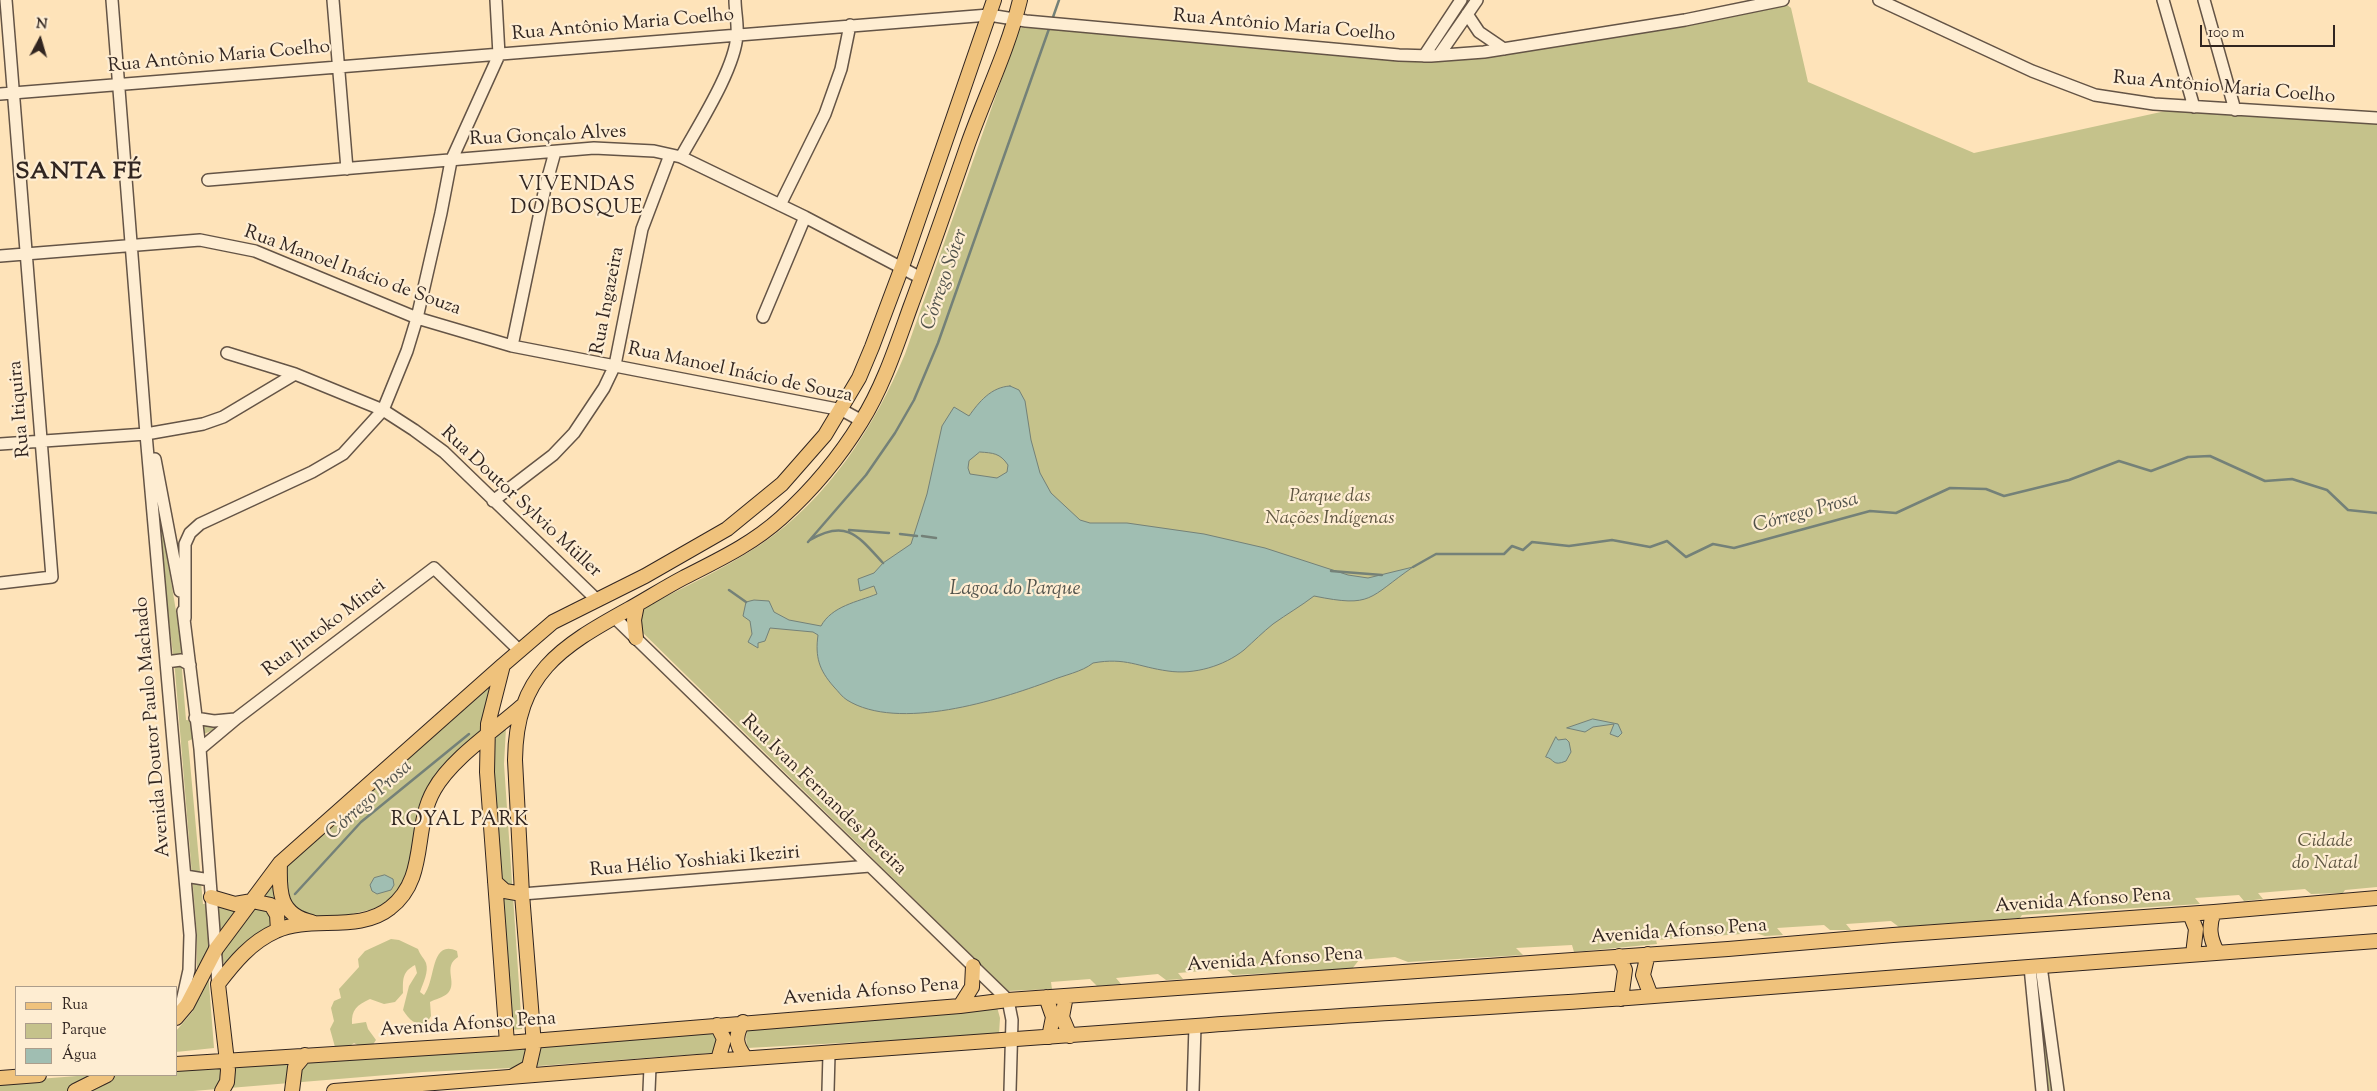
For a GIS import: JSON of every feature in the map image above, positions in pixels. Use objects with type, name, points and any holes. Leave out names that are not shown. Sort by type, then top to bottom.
[{"type":"main road","points":[[178,1016],[187,1005],[216,950],[280,863],[519,650],[553,622],[693,551],[728,529],[782,484],[806,460],[842,410],[872,347],[902,268],[994,0]]},
{"type":"main road","points":[[510,1077],[529,1067],[534,1040],[522,894],[516,752],[522,706],[532,686],[558,653],[573,641],[682,579],[735,553],[779,519],[826,472],[862,420],[885,377],[980,110],[1016,19],[1020,0]]},
{"type":"main road","points":[[682,579],[691,561],[693,551]]},
{"type":"main road","points":[[614,617],[612,611],[614,602],[645,576]]},
{"type":"main road","points":[[636,638],[634,620],[637,605]]},
{"type":"main road","points":[[503,665],[486,738],[507,1043]]},
{"type":"main road","points":[[222,1091],[227,1082],[227,1061],[218,984],[257,940],[278,930],[316,923],[354,920],[378,915],[390,909],[406,893],[419,858],[426,811],[433,791],[447,770],[522,706]]},
{"type":"main road","points":[[280,863],[279,887],[286,907],[291,914],[303,920],[316,923]]},
{"type":"main road","points":[[495,882],[505,891],[522,894]]},
{"type":"main road","points":[[211,897],[235,904],[252,901],[266,902],[276,910],[278,930]]},
{"type":"main road","name":"Avenida Afonso Pena","points":[[178,1064],[507,1043],[743,1022],[960,1006],[1046,997],[2190,914],[2377,898]]},
{"type":"main road","points":[[2214,912],[2210,921],[2210,936],[2217,952]]},
{"type":"main road","points":[[2190,914],[2196,929],[2193,954]]},
{"type":"main road","points":[[334,1091],[475,1085],[510,1077],[650,1067],[745,1057],[829,1054],[1195,1026],[1651,996],[2377,941]]},
{"type":"main road","points":[[1648,954],[1643,975],[1651,996]]},
{"type":"main road","points":[[1619,956],[1625,970],[1622,998]]},
{"type":"main road","points":[[960,1006],[972,987],[973,966]]},
{"type":"main road","points":[[1066,996],[1062,1017],[1070,1036]]},
{"type":"main road","points":[[1046,997],[1053,1017],[1049,1037]]},
{"type":"main road","points":[[743,1022],[736,1035],[736,1041],[745,1057]]},
{"type":"main road","points":[[718,1025],[724,1039],[718,1060]]},
{"type":"main road","points":[[292,1091],[295,1067],[305,1055]]},
{"type":"main road","points":[[0,1078],[26,1076]]},
{"type":"main road","points":[[75,1091],[105,1076]]},
{"type":"street","name":"Rua Itiquira","points":[[0,582],[52,577],[6,0]]},
{"type":"street","points":[[112,0],[147,431]]},
{"type":"street","points":[[333,0],[347,169]]},
{"type":"street","points":[[185,618],[185,544],[190,533],[200,524],[223,512],[326,465],[342,454],[383,410],[407,351],[417,318],[451,161],[499,55],[496,0]]},
{"type":"street","name":"Rua Ingazeira","points":[[493,501],[553,455],[574,433],[604,388],[616,365],[642,229],[675,156],[719,85],[734,52],[737,34],[735,0]]},
{"type":"street","points":[[1424,56],[1461,0]]},
{"type":"street","points":[[1439,55],[1477,0]]},
{"type":"street","name":"Rua Antônio Maria Coelho","points":[[0,94],[338,65],[499,55],[737,34],[989,15],[1038,22],[1424,56],[1462,55],[1685,20],[1783,0]]},
{"type":"street","name":"Rua Antônio Maria Coelho","points":[[1879,0],[2032,71],[2095,95],[2194,107],[2377,118]]},
{"type":"street","points":[[2163,0],[2194,107]]},
{"type":"street","points":[[2204,0],[2235,110]]},
{"type":"street","points":[[1467,14],[1479,32],[1504,49]]},
{"type":"street","points":[[780,205],[825,114],[841,69],[850,25]]},
{"type":"street","name":"Rua Gonçalo Alves","points":[[208,180],[594,148],[654,151],[675,156],[806,217],[921,278]]},
{"type":"street","points":[[512,346],[545,188],[555,152]]},
{"type":"street","points":[[763,317],[806,217]]},
{"type":"street","name":"Rua Manoel Inácio de Souza","points":[[0,256],[200,240],[255,251],[417,318],[512,346],[842,410],[862,420]]},
{"type":"street","name":"Rua Doutor Sylvio Müller","points":[[227,353],[294,374],[383,410],[444,452],[596,599]]},
{"type":"street","points":[[0,444],[203,424],[223,417],[294,374]]},
{"type":"street","name":"Avenida Doutor Paulo Machado","points":[[147,431],[185,618],[200,749],[218,984]]},
{"type":"street","name":"Avenida Doutor Paulo Machado","points":[[147,431],[190,935],[189,970],[178,1013]]},
{"type":"street","name":"Rua Jintoko Minei","points":[[200,749],[236,718],[434,568],[519,650]]},
{"type":"street","name":"Rua Ivan Fernandes Pereira","points":[[614,617],[1008,1000]]},
{"type":"street","points":[[166,662],[181,660],[190,665]]},
{"type":"street","points":[[196,718],[214,721],[236,718]]},
{"type":"street","name":"Rua Hélio Yoshiaki Ikeziri","points":[[522,894],[870,866]]},
{"type":"street","points":[[185,876],[210,880]]},
{"type":"street","points":[[2035,966],[2050,1038],[2058,1091]]},
{"type":"street","points":[[2035,966],[2037,1039],[2042,1091]]},
{"type":"street","points":[[1008,1000],[1011,1011],[1010,1091]]},
{"type":"street","points":[[1193,1091],[1195,1026]]},
{"type":"street","points":[[2037,1039],[2050,1038]]},
{"type":"street","points":[[828,1091],[829,1054]]},
{"type":"street","points":[[650,1067],[650,1091]]},
{"type":"green space","name":"Parque das Nações Indígenas","points":[[1786,4],[1791,8],[1808,82],[1974,153],[2170,110],[2377,123],[2377,887],[2345,890],[2343,893],[2311,894],[2305,889],[2258,893],[2263,899],[2244,901],[2239,895],[2195,898],[2200,904],[2022,915],[2020,918],[1899,927],[1891,921],[1846,924],[1851,930],[1830,930],[1824,925],[1777,928],[1783,935],[1765,936],[1756,933],[1656,940],[1657,944],[1574,952],[1572,945],[1516,948],[1523,955],[1408,962],[1395,957],[1359,960],[1352,969],[1233,975],[1226,969],[1178,973],[1183,979],[1166,980],[1158,974],[1116,978],[1121,984],[1097,986],[1090,979],[1051,982],[1052,989],[1008,991],[640,630],[637,622],[643,608],[703,578],[760,545],[807,507],[846,460],[863,435],[893,382],[905,354],[1019,30],[1023,26],[1392,60],[1396,60],[1399,57],[1424,61],[1443,61],[1636,34]]},
{"type":"green space","points":[[147,437],[183,653],[182,670],[186,720],[221,724],[213,730],[188,741],[203,904],[219,904],[238,910],[207,958],[214,1048],[178,1052],[178,1029],[193,1011],[197,971],[197,935],[175,671]]},
{"type":"green space","points":[[495,679],[488,698],[479,737],[442,766],[426,793],[415,858],[400,891],[381,906],[369,910],[347,915],[314,916],[270,926],[239,947],[224,964],[221,954],[288,861]]},
{"type":"green space","points":[[506,728],[504,764],[522,1029],[511,1030],[491,740]]},
{"type":"green space","points":[[391,939],[399,940],[418,949],[427,966],[420,992],[424,995],[428,989],[438,956],[442,951],[448,949],[457,951],[458,957],[453,961],[450,970],[451,989],[446,995],[430,1002],[431,1016],[426,1024],[413,1021],[403,1010],[409,986],[417,973],[415,965],[405,973],[403,993],[395,1002],[384,1004],[370,999],[358,1006],[354,1012],[352,1024],[366,1022],[368,1029],[376,1040],[372,1046],[363,1048],[354,1043],[348,1047],[335,1047],[330,1029],[334,1021],[331,1008],[334,1001],[341,998],[339,989],[359,967],[358,959],[365,951]]},
{"type":"green space","points":[[2039,968],[2056,1091],[2047,1091],[2032,969]]},
{"type":"green space","points":[[997,1007],[1000,1018],[999,1034],[993,1035],[747,1048],[746,1037],[748,1027]]},
{"type":"green space","points":[[712,1028],[717,1040],[712,1053],[512,1068],[423,1072],[193,1091],[0,1091],[0,1082],[77,1076],[178,1076],[178,1070]]},
{"type":"water","name":"Lagoa do Parque","points":[[1010,386],[1019,390],[1025,401],[1031,440],[1040,473],[1051,493],[1080,520],[1090,523],[1127,523],[1204,534],[1265,548],[1348,575],[1368,578],[1413,567],[1369,598],[1348,601],[1314,596],[1273,624],[1236,656],[1218,665],[1188,672],[1178,672],[1132,663],[1104,661],[1093,663],[1078,671],[1029,689],[949,710],[893,713],[868,709],[845,699],[829,681],[819,663],[817,650],[818,635],[813,632],[770,628],[765,641],[758,643],[758,648],[748,642],[752,634],[750,621],[743,616],[746,602],[754,600],[769,601],[774,612],[789,620],[821,626],[838,609],[877,594],[874,586],[860,591],[858,579],[874,573],[883,563],[911,544],[927,494],[942,426],[954,407],[969,416],[986,396],[1003,387]],"holes":[[[980,452],[996,454],[1002,458],[1008,465],[1007,472],[997,478],[970,474],[968,468],[969,461]]]},
{"type":"water","points":[[1593,719],[1618,724],[1622,733],[1618,737],[1610,734],[1614,724],[1593,727],[1585,732],[1567,728]]},
{"type":"water","points":[[1556,737],[1558,740],[1566,739],[1569,742],[1571,752],[1566,761],[1558,763],[1546,757]]},
{"type":"water","points":[[385,875],[393,879],[394,885],[391,890],[377,894],[372,891],[370,885],[374,878]]},
{"type":"waterway","name":"Córrego Sóter","points":[[1052,20],[1059,0]]},
{"type":"waterway","name":"Córrego Sóter","points":[[808,542],[866,475],[895,433],[914,400],[938,343],[1050,26]]},
{"type":"waterway","name":"Córrego Prosa","points":[[1413,567],[1436,554],[1504,554],[1512,546],[1523,550],[1532,542],[1569,546],[1612,540],[1650,547],[1667,541],[1686,557],[1713,544],[1734,548],[1870,511],[1896,513],[1950,488],[1986,489],[2004,496],[2069,480],[2119,461],[2151,471],[2188,457],[2210,456],[2265,481],[2292,479],[2327,490],[2348,510],[2377,513]]},
{"type":"waterway","points":[[849,530],[889,533]]},
{"type":"waterway","name":"Córrego Prosa","points":[[810,540],[823,534],[843,531],[859,538],[883,563]]},
{"type":"waterway","points":[[900,534],[917,536]]},
{"type":"waterway","points":[[922,536],[936,538]]},
{"type":"waterway","points":[[1331,571],[1382,575]]},
{"type":"waterway","name":"Córrego Prosa","points":[[729,590],[746,602]]},
{"type":"waterway","name":"Córrego Prosa","points":[[295,894],[361,822],[469,734]]},
{"type":"district","name":"SANTA FÉ","points":[[79,174]]},
{"type":"district","name":"VIVENDAS DO BOSQUE","points":[[577,198]]},
{"type":"district","name":"ROYAL PARK","points":[[460,822]]},
{"type":"park label","name":"Cidade do Natal","points":[[2325,854]]}]
